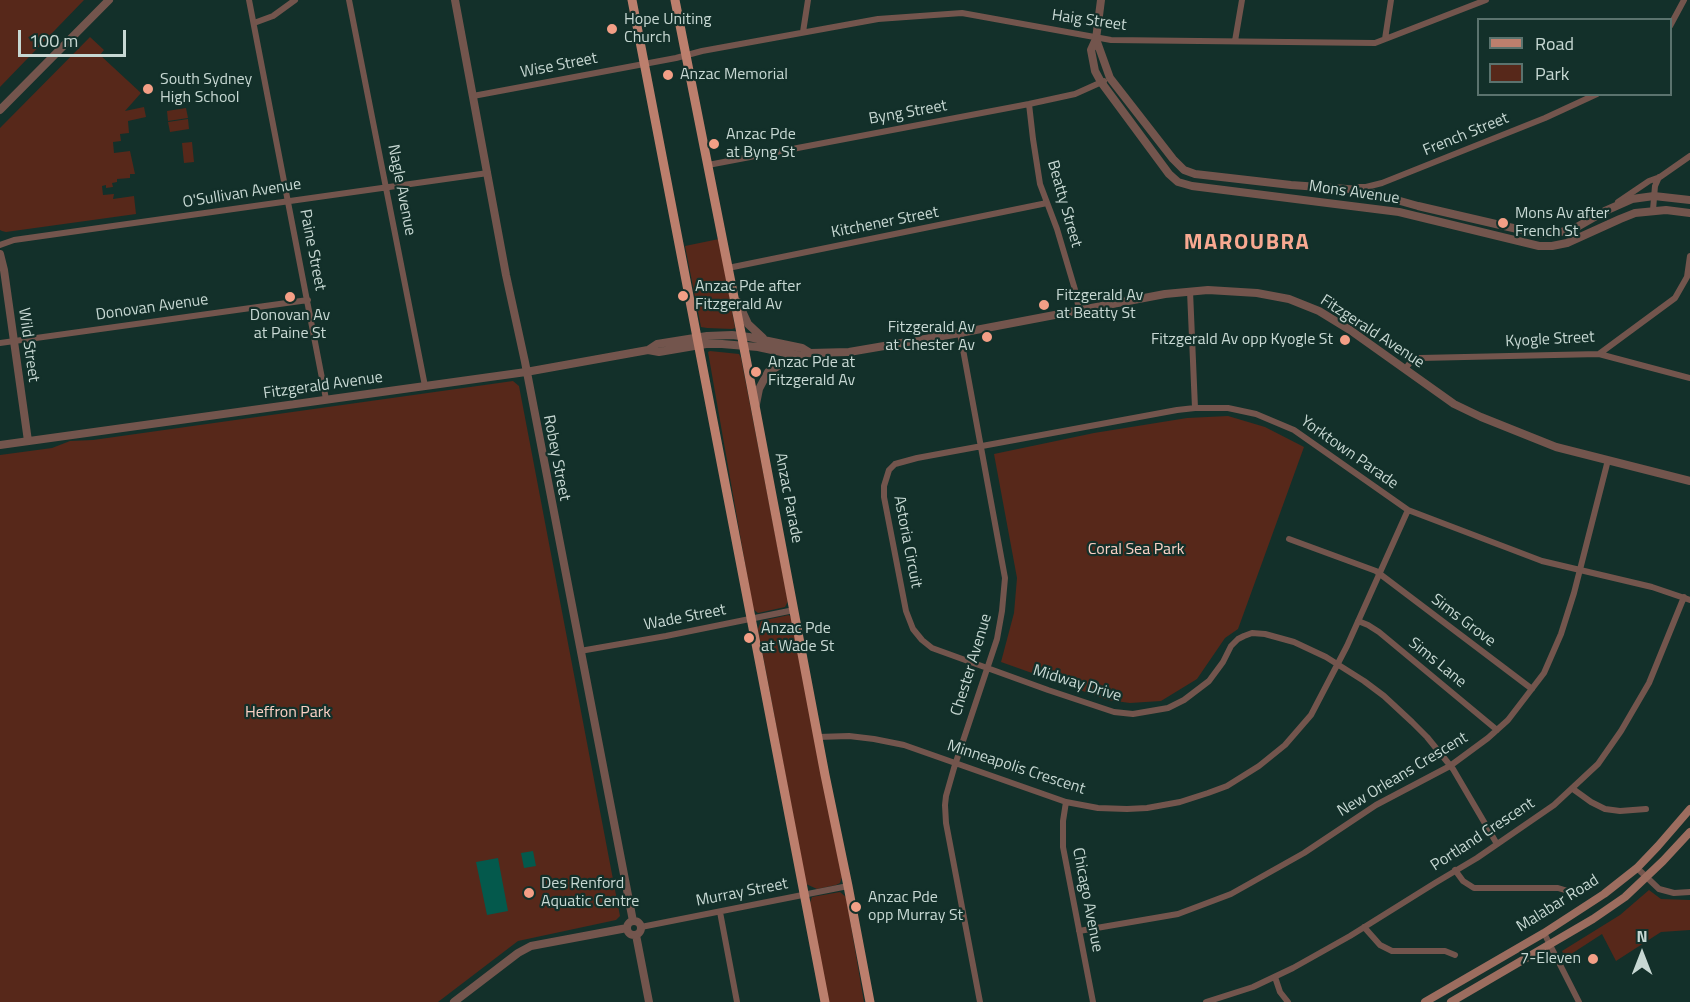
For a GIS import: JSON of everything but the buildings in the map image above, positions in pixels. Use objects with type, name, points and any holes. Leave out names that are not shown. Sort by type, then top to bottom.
[{"type":"main road","points":[[632,0],[825,1002]]},
{"type":"main road","name":"Anzac Parade","points":[[675,0],[870,1002]]},
{"type":"main road","name":"Malabar Road","points":[[1425,1002],[1544,933],[1604,894],[1637,868],[1690,809]]},
{"type":"main road","name":"Malabar Road","points":[[1451,1002],[1550,945],[1625,897],[1690,832]]},
{"type":"street","points":[[0,110],[109,0]]},
{"type":"street","name":"Paine Street","points":[[249,0],[326,399]]},
{"type":"street","points":[[254,23],[273,16],[295,0]]},
{"type":"street","name":"Nagle Avenue","points":[[349,0],[425,386]]},
{"type":"street","name":"Robey Street","points":[[455,0],[506,275],[633,921]]},
{"type":"street","points":[[803,32],[808,0]]},
{"type":"street","name":"Mons Avenue","points":[[1101,0],[1096,39],[1091,50],[1095,70],[1101,82],[1161,165],[1178,182],[1192,186],[1390,211],[1539,246],[1567,243],[1635,213],[1653,210],[1690,213]]},
{"type":"street","points":[[1235,41],[1242,0]]},
{"type":"street","points":[[1385,39],[1391,0]]},
{"type":"street","name":"Haig Street","points":[[686,55],[878,19],[962,13],[1096,39],[1156,42],[1375,43],[1486,0]]},
{"type":"street","points":[[1672,24],[1684,0]]},
{"type":"street","name":"Mons Avenue","points":[[1096,39],[1110,78],[1173,159],[1184,170],[1195,174],[1361,190],[1451,214],[1543,234],[1577,227],[1632,199],[1654,196],[1690,200]]},
{"type":"street","name":"Wise Street","points":[[473,96],[686,55]]},
{"type":"street","name":"Byng Street","points":[[708,165],[1029,104],[1075,94],[1110,78]]},
{"type":"street","name":"French Street","points":[[1341,188],[1366,187],[1382,183],[1545,118],[1593,96]]},
{"type":"street","name":"Beatty Street","points":[[1029,104],[1040,184],[1057,229],[1079,311]]},
{"type":"street","points":[[1605,211],[1690,156]]},
{"type":"street","name":"O'Sullivan Avenue","points":[[0,245],[14,240],[488,173]]},
{"type":"street","points":[[1653,210],[1656,182],[1660,177]]},
{"type":"street","name":"Kitchener Street","points":[[729,272],[1047,203]]},
{"type":"street","name":"Wild Street","points":[[0,254],[28,441]]},
{"type":"street","name":"Kyogle Street","points":[[1405,369],[1413,360],[1420,358],[1599,354],[1675,298],[1687,278],[1690,256]]},
{"type":"street","points":[[729,272],[744,317],[748,324],[767,341]]},
{"type":"street","name":"Fitzgerald Avenue","points":[[743,341],[800,356],[810,353],[858,351],[1190,291],[1230,290],[1257,293],[1289,299],[1319,311],[1466,411],[1550,444],[1690,481]]},
{"type":"street","points":[[1190,291],[1195,408]]},
{"type":"street","name":"Donovan Avenue","points":[[0,343],[308,300]]},
{"type":"street","name":"Chester Avenue","points":[[960,333],[1005,578],[997,639],[946,795],[946,823],[980,1002]]},
{"type":"street","name":"Fitzgerald Avenue","points":[[0,445],[526,372],[648,350],[659,352],[698,341],[722,344],[767,341],[802,348],[810,353]]},
{"type":"street","points":[[1599,354],[1690,378]]},
{"type":"street","points":[[755,410],[759,389],[764,378],[775,368],[800,356]]},
{"type":"street","name":"Yorktown Parade","points":[[981,446],[1178,410],[1213,407],[1241,411],[1282,424],[1304,436],[1408,510],[1523,555],[1687,598]]},
{"type":"street","name":"Astoria Circuit","points":[[981,446],[895,464],[885,478],[884,497],[906,611],[913,629],[932,648],[988,669]]},
{"type":"street","name":"New Orleans Crescent","points":[[1079,931],[1178,914],[1231,894],[1304,852],[1386,799],[1450,766],[1497,730],[1508,720],[1544,673],[1561,634],[1608,460]]},
{"type":"street","name":"Minneapolis Crescent","points":[[818,737],[849,736],[904,745],[1066,801],[1098,808],[1147,808],[1195,798],[1227,786],[1273,755],[1299,730],[1316,708],[1338,665],[1408,510]]},
{"type":"street","name":"Sims Grove","points":[[1289,539],[1376,571],[1532,689]]},
{"type":"street","name":"Portland Crescent","points":[[1206,1002],[1253,987],[1312,957],[1497,844],[1554,805],[1598,764],[1621,731],[1649,683],[1687,598]]},
{"type":"street","name":"Wade Street","points":[[580,651],[794,610]]},
{"type":"street","name":"Sims Lane","points":[[1358,621],[1368,624],[1379,632],[1497,730]]},
{"type":"street","name":"Midway Drive","points":[[988,669],[1114,712],[1133,714],[1168,708],[1184,700],[1209,681],[1234,642],[1244,636],[1252,633],[1265,634],[1294,642],[1358,676],[1384,696],[1426,737],[1450,766],[1497,844]]},
{"type":"street","points":[[1573,789],[1605,809],[1620,811],[1646,809]]},
{"type":"street","name":"Chicago Avenue","points":[[1066,801],[1063,847],[1093,1002]]},
{"type":"street","points":[[1637,868],[1659,889],[1666,892],[1690,892]]},
{"type":"street","points":[[1455,870],[1463,881],[1474,888],[1558,888],[1568,891]]},
{"type":"street","name":"Murray Street","points":[[641,927],[848,886]]},
{"type":"street","points":[[720,912],[737,1002]]},
{"type":"street","points":[[633,921],[639,923],[641,927],[640,933],[636,935],[630,934],[627,928],[633,921]]},
{"type":"street","points":[[1364,927],[1380,945],[1392,951],[1445,951],[1455,955]]},
{"type":"street","points":[[454,1002],[518,952],[531,946],[627,928]]},
{"type":"street","points":[[1544,933],[1579,1002]]},
{"type":"street","points":[[636,935],[649,1002]]},
{"type":"street","points":[[1275,977],[1284,1000],[1288,1002]]},
{"type":"green space","points":[[0,0],[84,0],[0,87]]},
{"type":"green space","points":[[90,37],[104,50],[100,55],[141,93],[125,111],[144,107],[146,117],[128,121],[129,133],[120,134],[121,141],[113,142],[114,153],[130,151],[135,174],[130,174],[130,178],[117,179],[117,182],[112,183],[113,187],[102,186],[103,195],[114,194],[113,199],[134,196],[136,214],[2,231],[0,230],[0,128]]},
{"type":"green space","points":[[186,108],[188,118],[168,121],[167,111]]},
{"type":"green space","points":[[188,119],[189,129],[170,132],[168,122]]},
{"type":"green space","points":[[192,142],[194,162],[184,163],[182,143]]},
{"type":"green space","points":[[719,239],[735,328],[732,329],[701,327],[685,246]]},
{"type":"green space","points":[[708,352],[739,354],[741,358],[788,601],[785,607],[758,613],[753,609]]},
{"type":"green space","name":"Heffron Park","points":[[513,381],[519,386],[620,916],[616,920],[518,941],[438,1002],[0,1002],[0,455],[52,448],[70,441],[93,440]]},
{"type":"green space","name":"Coral Sea Park","points":[[1228,416],[1265,427],[1304,447],[1238,629],[1225,638],[1197,679],[1161,701],[1130,703],[1108,700],[1001,662],[1014,613],[1017,578],[994,454],[1094,433],[1187,418]]},
{"type":"green space","points":[[789,615],[792,619],[842,877],[840,883],[836,885],[817,889],[806,884],[758,629],[761,621]]},
{"type":"green space","points":[[1649,890],[1661,899],[1690,900],[1690,930],[1661,932],[1616,961],[1602,934],[1565,958],[1562,951],[1620,915]]},
{"type":"green space","points":[[840,892],[846,897],[864,1002],[828,1002],[809,905],[812,897]]},
{"type":"shaded area","points":[[533,851],[536,866],[524,868],[521,853]]},
{"type":"shaded area","points":[[498,858],[508,911],[487,915],[476,862]]},
{"type":"place","name":"Hope Uniting Church","points":[[612,29]]},
{"type":"place","name":"Anzac Memorial","points":[[668,75]]},
{"type":"place","name":"South Sydney High School","points":[[148,89]]},
{"type":"place","name":"Anzac Pde at Byng St","points":[[714,144]]},
{"type":"place","name":"Mons Av after French St","points":[[1503,223]]},
{"type":"place","name":"Anzac Pde after Fitzgerald Av","points":[[683,296]]},
{"type":"place","name":"Donovan Av at Paine St","points":[[290,297]]},
{"type":"place","name":"Fitzgerald Av at Beatty St","points":[[1044,305]]},
{"type":"place","name":"Fitzgerald Av at Chester Av","points":[[987,337]]},
{"type":"place","name":"Fitzgerald Av opp Kyogle St","points":[[1345,340]]},
{"type":"place","name":"Anzac Pde at Fitzgerald Av","points":[[756,372]]},
{"type":"place","name":"Anzac Pde at Wade St","points":[[749,638]]},
{"type":"place","name":"Des Renford Aquatic Centre","points":[[529,893]]},
{"type":"place","name":"Anzac Pde opp Murray St","points":[[856,907]]},
{"type":"place","name":"7-Eleven","points":[[1593,959]]},
{"type":"district","name":"MAROUBRA","points":[[1247,244]]}]
